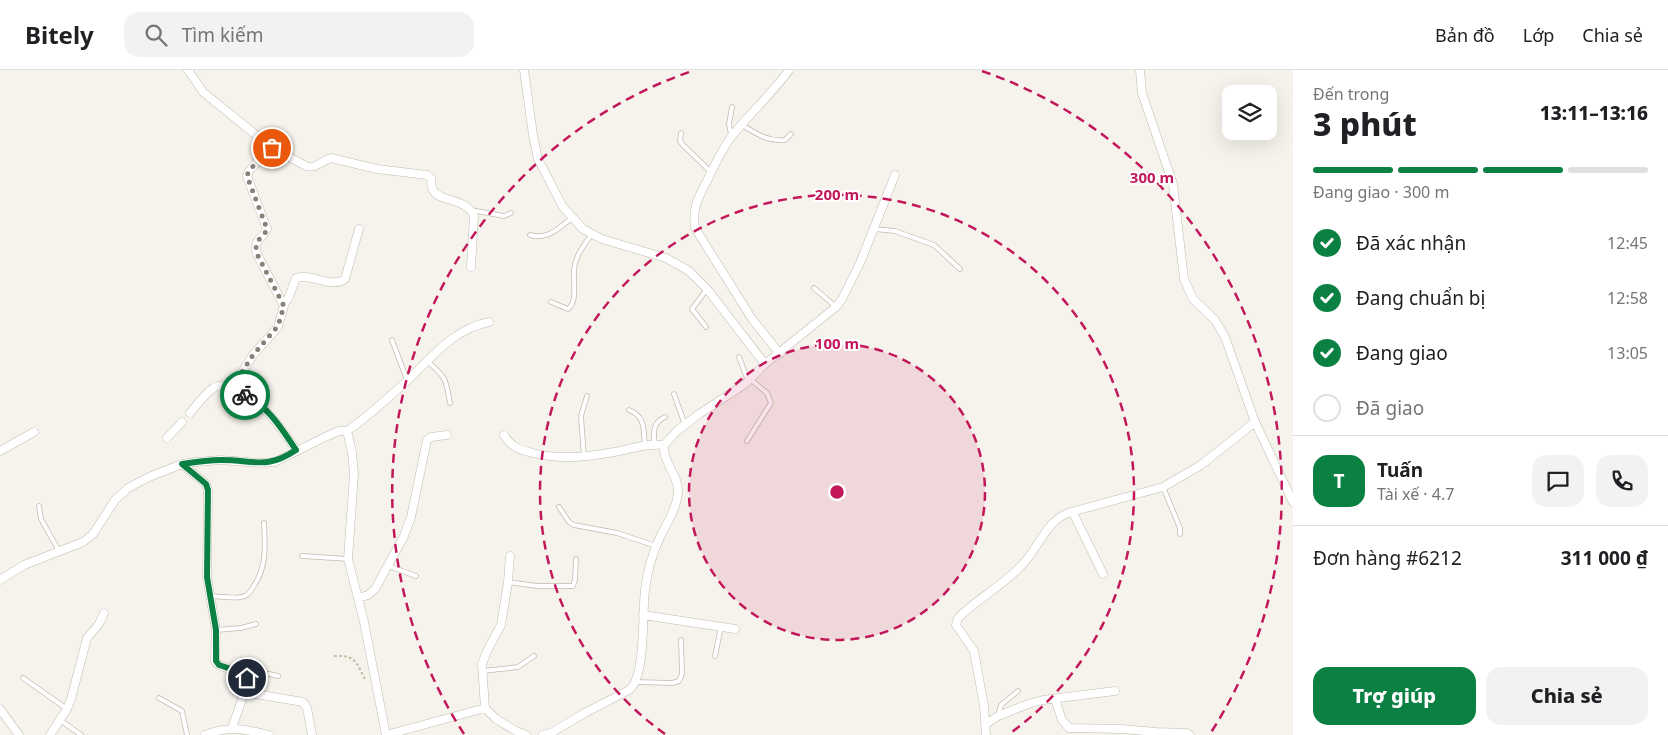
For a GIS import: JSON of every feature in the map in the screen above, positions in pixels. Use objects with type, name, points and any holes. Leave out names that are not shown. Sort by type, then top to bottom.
[{"type":"street","points":[[188,70],[203,92],[272,148],[306,166],[312,168],[330,158],[378,169],[427,175],[431,178],[432,189],[436,194],[466,205],[474,216],[471,267]]},
{"type":"street","points":[[524,70],[532,135],[538,159],[563,207],[572,218],[583,229],[602,239],[666,258],[689,271],[774,359]]},
{"type":"street","points":[[774,359],[752,318],[695,228],[693,216],[696,202],[731,137],[767,98],[789,70]]},
{"type":"street","points":[[1140,70],[1142,93],[1173,184],[1184,278],[1193,299],[1214,320],[1225,337],[1255,422],[1293,502]]},
{"type":"street","points":[[272,148],[262,160],[251,168],[247,176],[267,229],[257,241],[255,246],[257,254],[286,300]]},
{"type":"street","points":[[543,735],[551,733],[629,690],[636,682],[640,667],[648,572],[656,546],[670,518],[678,491],[677,480],[664,452],[664,445],[685,425],[749,380],[836,307],[860,263],[895,175]]},
{"type":"street","points":[[231,389],[253,355],[278,326],[286,300],[296,278],[304,276],[334,283],[345,279],[348,275],[359,229]]},
{"type":"street","points":[[0,580],[24,565],[82,542],[93,534],[115,500],[128,488],[149,476],[182,464],[221,460],[267,464],[284,459],[296,450],[338,431],[347,431],[408,380],[455,335],[476,324],[489,322]]},
{"type":"street","points":[[190,413],[215,387],[222,386],[231,389],[260,404],[280,426],[296,450]]},
{"type":"street","points":[[167,438],[182,422]]},
{"type":"street","points":[[986,735],[980,676],[974,651],[958,629],[956,622],[963,613],[1003,583],[1022,565],[1053,524],[1064,515],[1162,487],[1202,465],[1255,422]]},
{"type":"street","points":[[347,431],[352,452],[354,474],[348,559],[370,649],[386,735],[485,708]]},
{"type":"street","points":[[0,451],[34,432]]},
{"type":"street","points":[[358,598],[372,593],[389,566],[404,536],[411,518],[427,440],[431,437],[446,435]]},
{"type":"street","points":[[504,436],[509,444],[524,451],[546,456],[584,457],[654,444],[664,445]]},
{"type":"street","points":[[182,464],[206,484],[208,490],[207,577],[216,630],[217,664],[245,675],[247,685],[232,728]]},
{"type":"street","points":[[1070,512],[1078,523],[1102,574]]},
{"type":"street","points":[[510,556],[501,625],[483,660],[485,708],[496,719],[526,735]]},
{"type":"street","points":[[50,735],[67,710],[87,638],[99,624],[104,613]]},
{"type":"street","points":[[643,615],[735,629]]},
{"type":"street","points":[[986,724],[998,716],[1028,704],[1115,691]]},
{"type":"street","points":[[244,692],[303,702],[307,708],[312,735]]},
{"type":"street","points":[[1055,699],[1062,720],[1069,728],[1122,729],[1187,733],[1190,735]]},
{"type":"street","points":[[0,709],[20,735]]},
{"type":"street","points":[[205,735],[220,729],[232,728],[269,735]]},
{"type":"lane","points":[[731,137],[729,124],[732,107]]},
{"type":"lane","points":[[742,125],[769,139],[785,140],[791,134]]},
{"type":"lane","points":[[681,133],[680,141],[683,145],[712,172]]},
{"type":"lane","points":[[471,210],[504,216],[511,213]]},
{"type":"lane","points":[[530,236],[540,238],[547,236],[572,218]]},
{"type":"lane","points":[[874,229],[895,231],[934,245],[960,269]]},
{"type":"lane","points":[[552,302],[568,309],[572,306],[575,262],[592,234]]},
{"type":"lane","points":[[814,288],[836,307]]},
{"type":"lane","points":[[706,327],[692,309],[707,289]]},
{"type":"lane","points":[[392,340],[408,380]]},
{"type":"lane","points":[[739,357],[749,380],[764,390],[770,397],[771,403],[747,441]]},
{"type":"lane","points":[[427,361],[443,375],[450,403]]},
{"type":"lane","points":[[674,394],[685,425]]},
{"type":"lane","points":[[584,457],[581,416],[586,396]]},
{"type":"lane","points":[[629,410],[638,413],[641,418],[645,446]]},
{"type":"lane","points":[[654,444],[655,426],[659,420],[665,417]]},
{"type":"lane","points":[[1162,487],[1180,528],[1180,534]]},
{"type":"lane","points":[[39,506],[41,519],[59,551]]},
{"type":"lane","points":[[559,507],[568,522],[574,525],[617,533],[656,546]]},
{"type":"lane","points":[[210,596],[240,597],[250,592],[263,567],[265,549],[264,522]]},
{"type":"lane","points":[[302,556],[348,559]]},
{"type":"lane","points":[[508,582],[537,586],[572,586],[575,580],[576,559]]},
{"type":"lane","points":[[389,566],[416,576]]},
{"type":"lane","points":[[216,630],[241,628],[256,624]]},
{"type":"lane","points":[[715,656],[721,627]]},
{"type":"lane","points":[[636,682],[672,683],[679,681],[682,674],[681,640]]},
{"type":"lane","points":[[482,672],[518,667],[534,656]]},
{"type":"lane","points":[[245,675],[252,670],[278,676]]},
{"type":"lane","points":[[22,678],[67,710]]},
{"type":"lane","points":[[998,716],[1002,704],[1018,692]]},
{"type":"lane","points":[[160,698],[182,712],[188,735]]},
{"type":"lane","points":[[60,720],[81,735]]},
{"type":"path","points":[[334,656],[354,660],[368,684]]},
{"type":"way so far","points":[[245,395],[231,389],[243,367],[278,326],[284,306],[257,254],[255,246],[257,241],[267,229],[258,200],[247,176],[248,171],[262,160],[272,148]]},
{"type":"route","points":[[245,395],[265,408],[296,450],[284,459],[267,464],[221,460],[182,464],[206,484],[208,490],[207,577],[216,630],[216,661],[219,665],[243,673],[247,678]]}]
